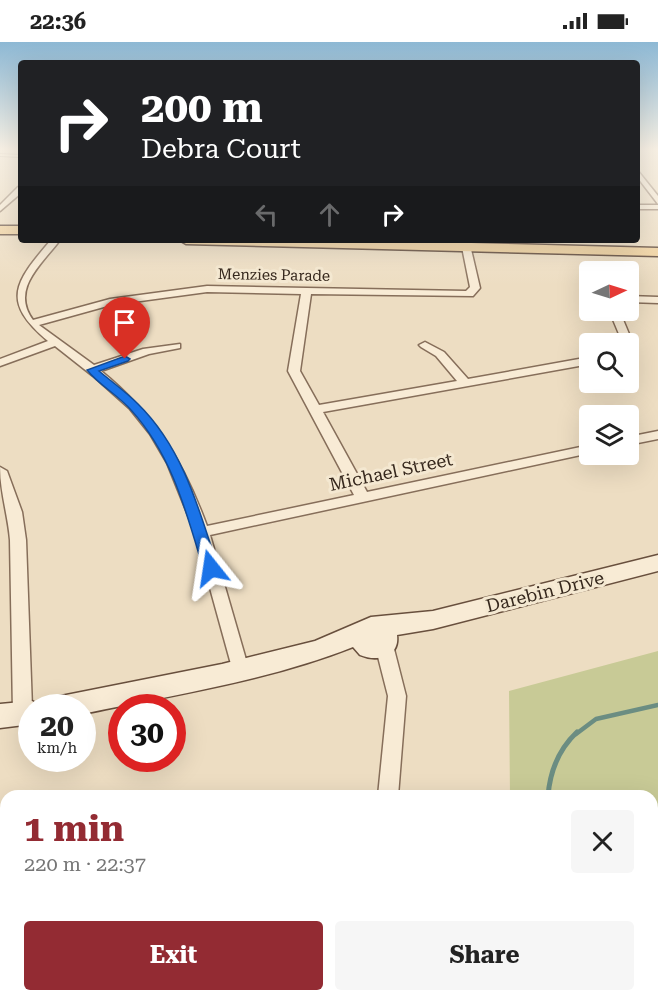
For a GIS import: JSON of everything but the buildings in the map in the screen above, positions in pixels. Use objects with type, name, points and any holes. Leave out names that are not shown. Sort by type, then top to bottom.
[{"type":"main road","points":[[0,230],[18,230]]},
{"type":"main road","points":[[0,236],[18,236]]},
{"type":"main road","points":[[332,243],[658,252]]},
{"type":"main road","points":[[542,243],[658,246]]},
{"type":"street","points":[[0,208],[15,195]]},
{"type":"street","points":[[640,207],[658,207]]},
{"type":"street","points":[[53,243],[25,277],[17,293],[20,311],[31,324],[92,370],[135,407],[163,444],[182,479],[201,532],[240,670]]},
{"type":"street","name":"Menzies Parade","points":[[31,324],[84,308],[161,293],[232,289],[469,294],[475,288],[467,248]]},
{"type":"street","points":[[308,290],[294,371],[363,498]]},
{"type":"street","points":[[639,299],[658,300]]},
{"type":"street","points":[[0,363],[56,342]]},
{"type":"street","points":[[425,345],[440,354],[465,383]]},
{"type":"street","points":[[92,370],[147,351],[176,346]]},
{"type":"street","points":[[314,410],[579,362]]},
{"type":"street","points":[[639,440],[655,439]]},
{"type":"street","name":"Michael Street","points":[[201,532],[579,451]]},
{"type":"street","points":[[0,471],[15,512],[18,540],[18,694]]},
{"type":"street","name":"Darebin Drive","points":[[96,700],[168,687],[318,650],[375,640],[433,620],[658,563]]},
{"type":"street","points":[[375,640],[390,673],[397,704],[389,790]]},
{"type":"green space","points":[[658,651],[658,790],[510,790],[509,691]]},
{"type":"waterway","points":[[576,734],[596,719],[658,705]]},
{"type":"waterway","points":[[549,790],[556,761],[577,732]]},
{"type":"route","points":[[125,359],[92,370],[135,407],[163,444],[182,479],[211,568]]}]
